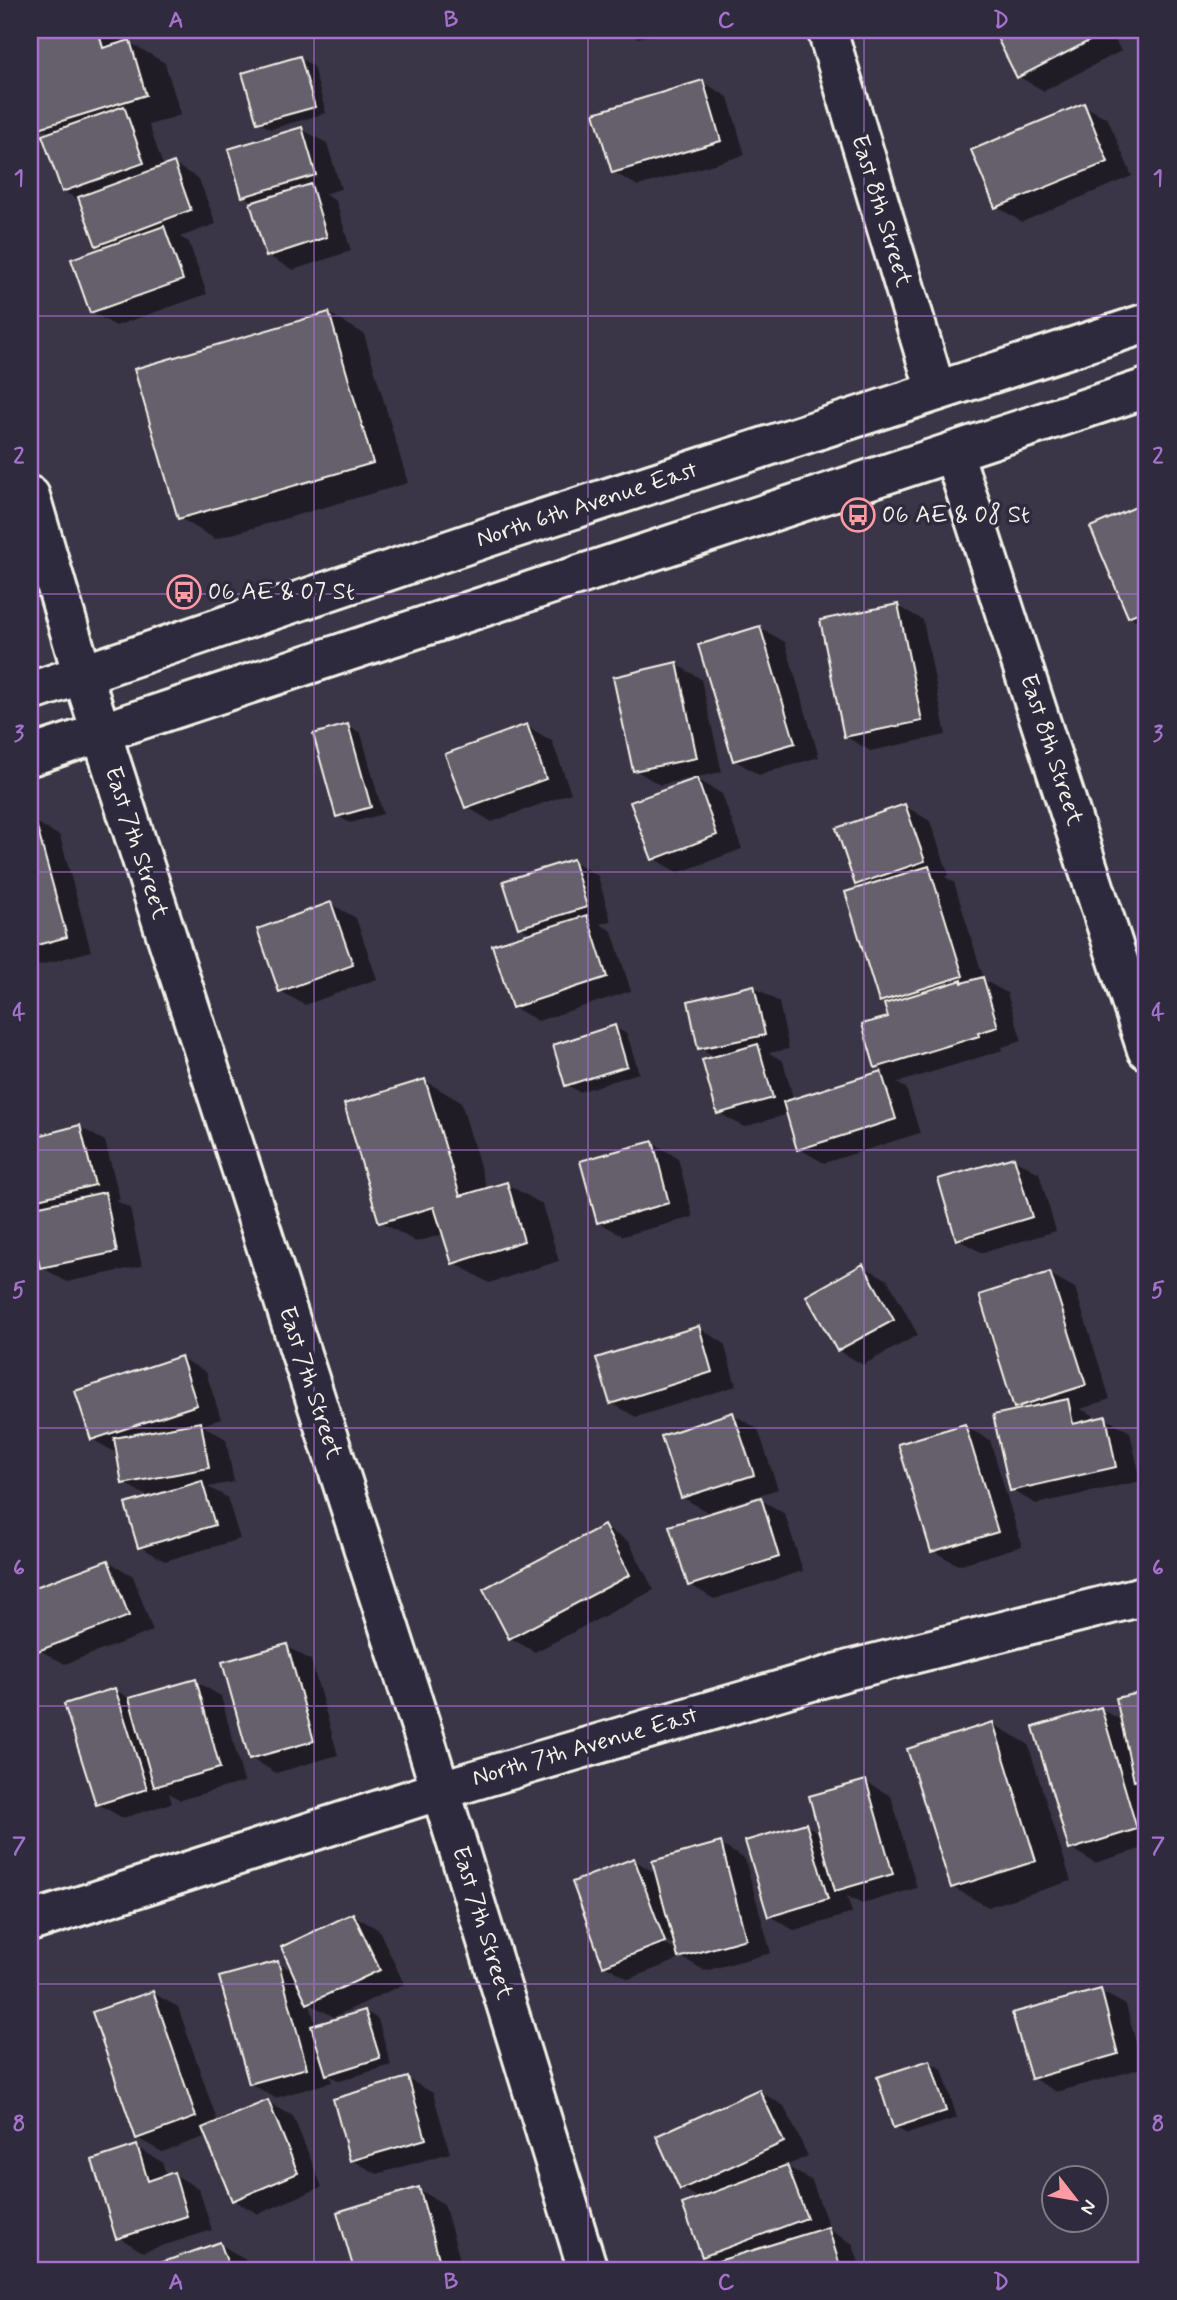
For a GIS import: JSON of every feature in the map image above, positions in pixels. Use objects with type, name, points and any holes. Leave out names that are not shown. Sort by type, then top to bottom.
[{"type":"street","name":"East 8th Street","points":[[827,30],[936,391]]},
{"type":"street","name":"North 6th Avenue East","points":[[30,692],[500,533],[1147,323]]},
{"type":"street","points":[[30,756],[1147,388]]},
{"type":"street","name":"East 8th Street","points":[[953,452],[1147,1050]]},
{"type":"street","name":"East 7th Street","points":[[30,496],[101,734],[441,1790],[588,2270]]},
{"type":"street","name":"North 7th Avenue East","points":[[30,1922],[441,1790],[849,1670],[1147,1595]]},
{"type":"building","points":[[30,30],[98,30],[103,48],[130,40],[146,95],[39,128],[30,98]]},
{"type":"building","points":[[993,30],[1094,30],[1097,37],[1017,78]]},
{"type":"building","points":[[300,56],[315,107],[257,123],[242,73]]},
{"type":"building","points":[[703,80],[721,141],[612,173],[594,113]]},
{"type":"building","points":[[1084,103],[1108,162],[995,208],[971,150]]},
{"type":"building","points":[[124,106],[144,163],[62,192],[42,135]]},
{"type":"building","points":[[302,127],[316,175],[242,197],[228,149]]},
{"type":"building","points":[[174,162],[191,210],[96,246],[78,197]]},
{"type":"building","points":[[311,184],[327,237],[266,257],[250,203]]},
{"type":"building","points":[[164,226],[183,280],[90,313],[71,259]]},
{"type":"building","points":[[329,312],[373,463],[178,519],[134,369]]},
{"type":"building","points":[[1147,502],[1147,609],[1128,617],[1090,527]]},
{"type":"building","points":[[898,604],[922,721],[844,737],[820,620]]},
{"type":"building","points":[[760,626],[795,743],[733,761],[698,645]]},
{"type":"building","points":[[677,662],[697,758],[633,771],[613,677]]},
{"type":"building","points":[[348,724],[371,807],[336,817],[313,734]]},
{"type":"building","points":[[527,724],[546,779],[465,808],[445,754]]},
{"type":"building","points":[[697,778],[717,835],[652,860],[630,802]]},
{"type":"building","points":[[905,804],[925,861],[855,885],[836,828]]},
{"type":"building","points":[[35,820],[67,937],[30,947],[30,821]]},
{"type":"building","points":[[573,859],[587,907],[518,928],[503,881]]},
{"type":"building","points":[[929,866],[963,976],[879,1002],[845,892]]},
{"type":"building","points":[[331,902],[353,965],[279,992],[257,929]]},
{"type":"building","points":[[587,915],[607,977],[512,1008],[492,945]]},
{"type":"building","points":[[983,977],[998,1027],[978,1033],[979,1036],[875,1068],[862,1024],[888,1017],[884,1004],[962,980],[962,983]]},
{"type":"building","points":[[754,985],[765,1035],[698,1049],[688,1001]]},
{"type":"building","points":[[615,1025],[627,1066],[565,1086],[553,1045]]},
{"type":"building","points":[[758,1044],[773,1098],[717,1114],[702,1060]]},
{"type":"building","points":[[881,1071],[896,1119],[797,1150],[783,1102]]},
{"type":"building","points":[[425,1079],[460,1196],[507,1182],[524,1241],[452,1264],[434,1207],[379,1223],[344,1104]]},
{"type":"building","points":[[80,1125],[95,1185],[30,1201],[30,1138]]},
{"type":"building","points":[[653,1141],[669,1203],[597,1223],[580,1161]]},
{"type":"building","points":[[1014,1157],[1032,1217],[956,1240],[938,1179]]},
{"type":"building","points":[[105,1192],[117,1252],[40,1268],[30,1208]]},
{"type":"building","points":[[863,1264],[894,1320],[837,1351],[806,1296]]},
{"type":"building","points":[[1050,1272],[1086,1385],[1014,1408],[979,1295]]},
{"type":"building","points":[[699,1326],[712,1372],[610,1404],[596,1358]]},
{"type":"building","points":[[181,1356],[197,1405],[91,1440],[75,1391]]},
{"type":"building","points":[[1068,1399],[1073,1424],[1106,1416],[1116,1467],[1010,1491],[993,1415]]},
{"type":"building","points":[[733,1412],[754,1475],[681,1498],[661,1436]]},
{"type":"building","points":[[201,1422],[209,1468],[122,1484],[114,1438]]},
{"type":"building","points":[[965,1424],[998,1532],[931,1552],[898,1444]]},
{"type":"building","points":[[202,1481],[215,1525],[138,1548],[125,1504]]},
{"type":"building","points":[[761,1497],[779,1557],[688,1586],[669,1526]]},
{"type":"building","points":[[604,1525],[630,1575],[509,1639],[483,1589]]},
{"type":"building","points":[[108,1560],[129,1616],[38,1651],[30,1628],[30,1589]]},
{"type":"building","points":[[287,1644],[314,1741],[249,1759],[222,1662]]},
{"type":"building","points":[[196,1679],[220,1768],[154,1787],[129,1698]]},
{"type":"building","points":[[115,1688],[147,1789],[96,1805],[64,1704]]},
{"type":"building","points":[[1147,1691],[1147,1778],[1134,1781],[1116,1698]]},
{"type":"building","points":[[1101,1707],[1137,1829],[1069,1850],[1033,1727]]},
{"type":"building","points":[[993,1722],[1036,1861],[951,1888],[907,1749]]},
{"type":"building","points":[[866,1780],[893,1874],[835,1891],[809,1796]]},
{"type":"building","points":[[806,1823],[828,1899],[768,1917],[745,1841]]},
{"type":"building","points":[[721,1842],[746,1939],[678,1958],[652,1861]]},
{"type":"building","points":[[634,1858],[665,1942],[603,1966],[572,1882]]},
{"type":"building","points":[[353,1913],[380,1970],[307,2004],[281,1947]]},
{"type":"building","points":[[278,1961],[307,2068],[249,2084],[219,1977]]},
{"type":"building","points":[[1101,1989],[1118,2054],[1031,2079],[1012,2013]]},
{"type":"building","points":[[153,1991],[196,2117],[136,2139],[92,2012]]},
{"type":"building","points":[[365,2010],[380,2058],[326,2075],[311,2026]]},
{"type":"building","points":[[930,2060],[946,2111],[893,2128],[877,2077]]},
{"type":"building","points":[[408,2077],[426,2139],[350,2161],[333,2099]]},
{"type":"building","points":[[759,2089],[784,2142],[680,2190],[656,2136]]},
{"type":"building","points":[[268,2100],[298,2173],[232,2201],[202,2128]]},
{"type":"building","points":[[137,2145],[148,2181],[174,2172],[187,2216],[116,2239],[92,2160]]},
{"type":"building","points":[[787,2165],[807,2218],[702,2257],[682,2204]]},
{"type":"building","points":[[419,2187],[440,2262],[413,2270],[354,2270],[337,2212]]},
{"type":"building","points":[[828,2227],[841,2269],[704,2270],[702,2266]]},
{"type":"building","points":[[220,2242],[230,2270],[140,2270]]},
{"type":"place","name":"06 AE & 08 St","points":[[858,515]]},
{"type":"place","name":"06 AE & 07 St","points":[[184,592]]}]
